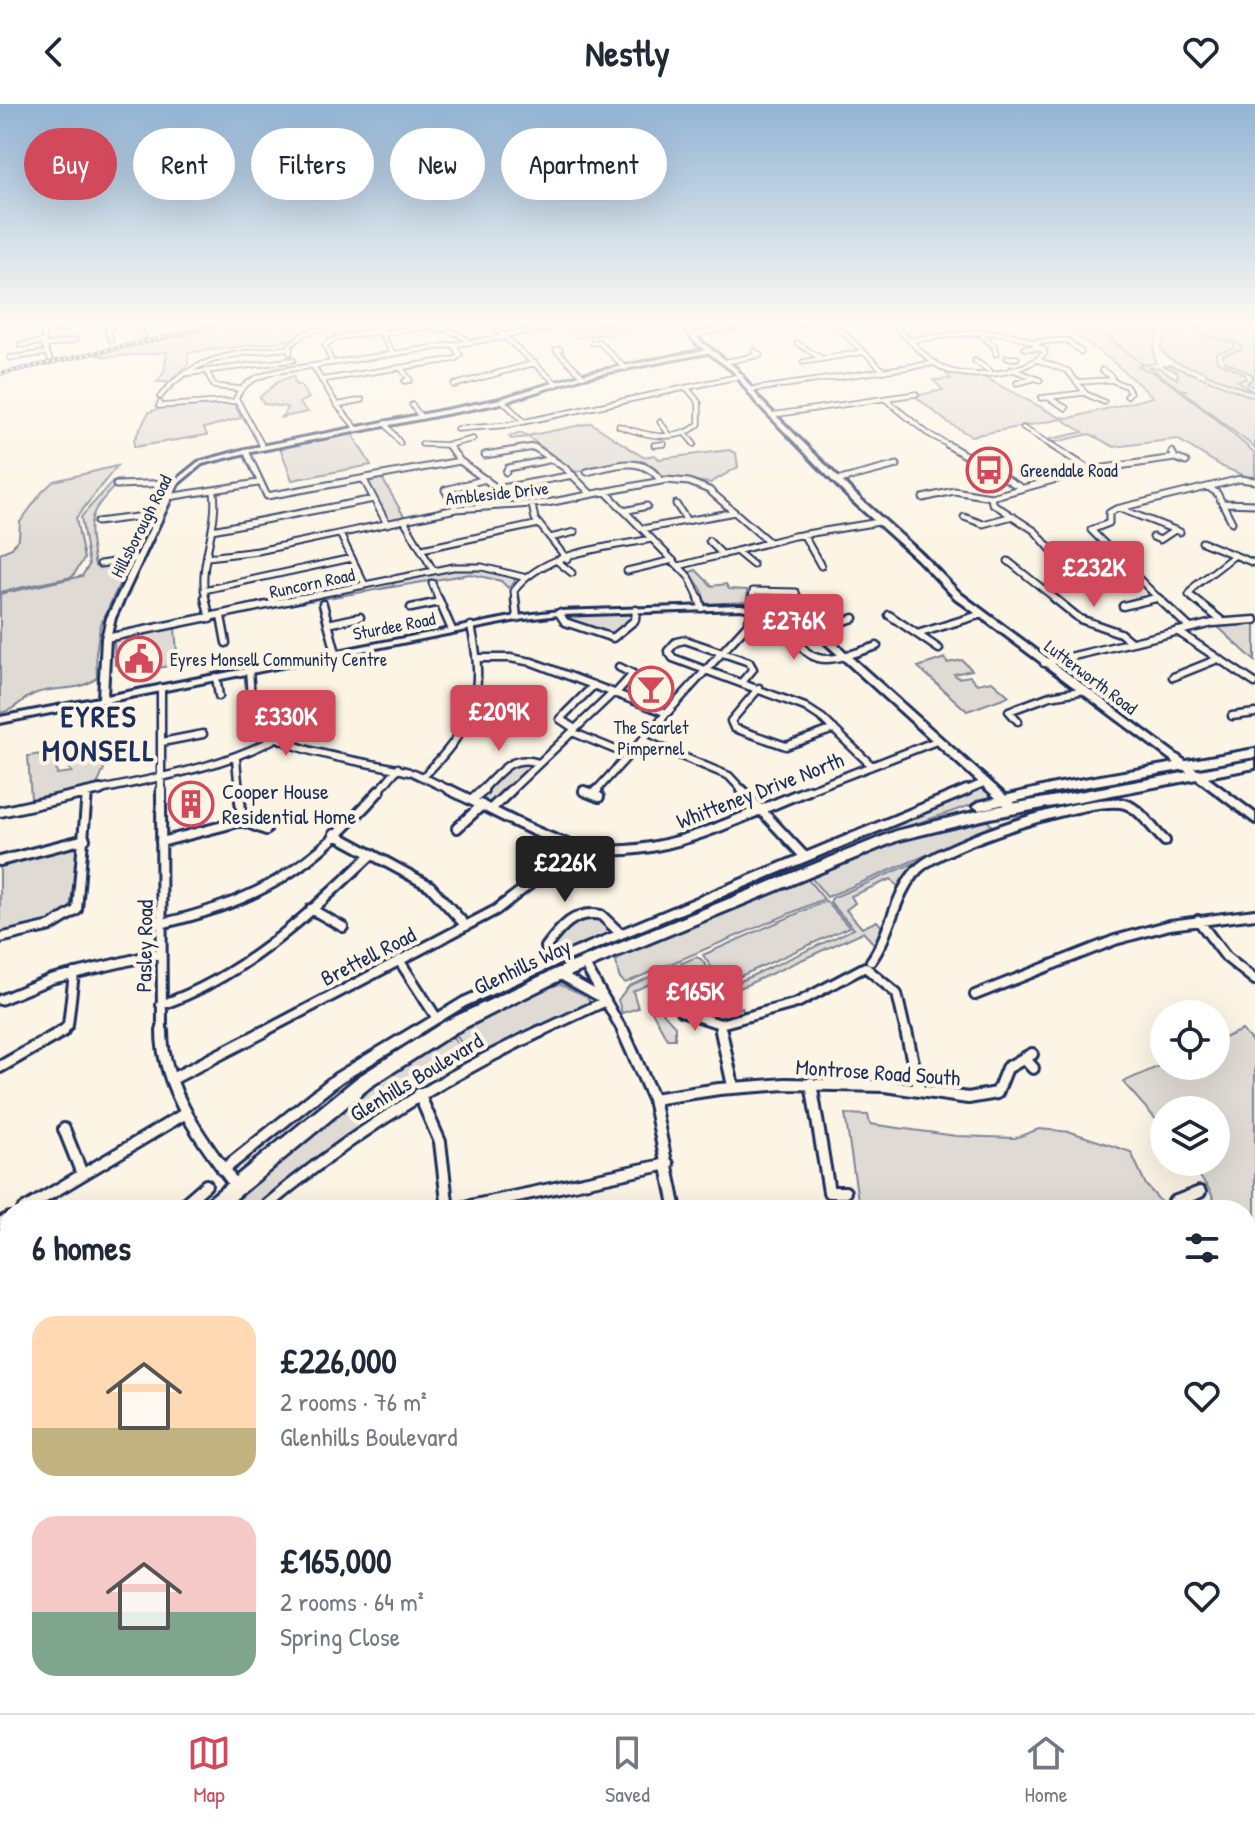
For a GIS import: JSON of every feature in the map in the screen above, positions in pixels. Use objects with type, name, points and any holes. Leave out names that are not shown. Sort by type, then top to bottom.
[{"type":"highway","name":"Glenhills Way","points":[[1063,799],[1180,765],[1255,753]]},
{"type":"highway","name":"Glenhills Way","points":[[220,1200],[324,1114],[405,1055],[555,968],[584,963],[896,836],[1009,804],[1063,799],[1255,764]]},
{"type":"main road","name":"Lutterworth Road","points":[[757,399],[836,481],[979,615],[1255,819]]},
{"type":"street","points":[[162,399],[159,404],[237,401],[263,447]]},
{"type":"street","points":[[333,399],[357,429]]},
{"type":"street","name":"Hillsborough Road","points":[[103,698],[106,638],[115,610],[175,483],[200,463],[263,447],[509,399]]},
{"type":"street","points":[[460,427],[491,428],[631,399]]},
{"type":"street","points":[[619,426],[628,427],[636,434],[653,436],[684,432],[696,427],[700,416],[699,399]]},
{"type":"street","points":[[772,415],[891,399]]},
{"type":"street","points":[[1051,399],[1067,408]]},
{"type":"street","points":[[1096,399],[1105,403]]},
{"type":"street","points":[[337,405],[362,400]]},
{"type":"street","points":[[886,400],[927,433],[1021,487]]},
{"type":"street","points":[[503,401],[524,422]]},
{"type":"street","points":[[412,405],[421,417]]},
{"type":"street","points":[[385,423],[400,443]]},
{"type":"street","points":[[669,424],[661,424],[669,434]]},
{"type":"street","points":[[1023,428],[1090,470]]},
{"type":"street","points":[[684,432],[693,443],[706,440]]},
{"type":"street","points":[[653,436],[659,444]]},
{"type":"street","points":[[422,444],[448,445],[473,439]]},
{"type":"street","points":[[448,445],[460,461],[496,489],[497,505]]},
{"type":"street","points":[[489,453],[534,447],[573,475],[591,494]]},
{"type":"street","points":[[246,451],[264,494],[272,497],[460,461]]},
{"type":"street","points":[[923,498],[954,491],[991,497],[1090,470],[1174,455],[1186,462]]},
{"type":"street","points":[[504,470],[553,459]]},
{"type":"street","points":[[587,472],[642,463],[652,467],[660,480]]},
{"type":"street","points":[[836,481],[897,465]]},
{"type":"street","points":[[496,489],[573,475]]},
{"type":"street","points":[[456,509],[446,489],[486,479]]},
{"type":"street","points":[[1190,628],[1124,564],[1122,557],[1091,533],[1093,528],[1108,524],[1109,513],[1120,508],[1240,479],[1255,481]]},
{"type":"street","points":[[364,480],[387,524]]},
{"type":"street","name":"Ambleside Drive","points":[[208,557],[258,551],[456,509],[532,505],[660,480],[689,482],[706,488],[769,542]]},
{"type":"street","points":[[119,483],[175,483]]},
{"type":"street","points":[[168,497],[258,483]]},
{"type":"street","points":[[1208,487],[1217,493],[1232,522]]},
{"type":"street","points":[[210,619],[204,590],[216,508],[214,492]]},
{"type":"street","points":[[606,492],[694,582],[702,608]]},
{"type":"street","points":[[991,497],[992,503],[1030,527],[1053,552],[1070,562],[1124,564]]},
{"type":"street","points":[[212,530],[374,499]]},
{"type":"street","points":[[1223,503],[1255,504]]},
{"type":"street","points":[[532,505],[539,524],[567,559]]},
{"type":"street","points":[[679,505],[687,521]]},
{"type":"street","points":[[624,511],[647,506]]},
{"type":"street","points":[[1120,508],[1178,531],[1160,540],[1153,537]]},
{"type":"street","points":[[642,529],[735,512]]},
{"type":"street","points":[[99,519],[160,514]]},
{"type":"street","points":[[964,517],[983,524],[1013,516]]},
{"type":"street","points":[[404,520],[433,570]]},
{"type":"street","points":[[679,566],[803,534],[879,522]]},
{"type":"street","points":[[422,549],[539,524]]},
{"type":"street","points":[[550,538],[575,532]]},
{"type":"street","points":[[340,534],[365,585]]},
{"type":"street","points":[[803,534],[821,566]]},
{"type":"street","points":[[517,618],[514,591],[523,577],[557,561],[652,539]]},
{"type":"street","points":[[709,541],[723,555]]},
{"type":"street","points":[[1202,542],[1254,563]]},
{"type":"street","points":[[736,551],[753,565]]},
{"type":"street","points":[[1222,621],[1189,595],[1195,586],[1235,555]]},
{"type":"street","points":[[101,562],[139,558]]},
{"type":"street","points":[[204,590],[352,558]]},
{"type":"street","points":[[627,571],[673,560]]},
{"type":"street","points":[[557,561],[572,573]]},
{"type":"street","points":[[1008,561],[1080,619],[1120,633],[1131,642]]},
{"type":"street","name":"Runcorn Road","points":[[106,638],[210,619],[433,570],[473,566],[523,577]]},
{"type":"street","points":[[432,583],[452,630]]},
{"type":"street","points":[[584,791],[596,796],[628,755],[747,625],[753,591],[796,592],[803,615],[799,622]]},
{"type":"street","points":[[1123,606],[1157,598]]},
{"type":"street","points":[[411,608],[440,602]]},
{"type":"street","points":[[323,604],[336,653]]},
{"type":"street","name":"Sturdee Road","points":[[0,720],[517,618],[559,613],[752,608],[813,629],[1009,804]]},
{"type":"street","points":[[559,613],[565,622],[613,638],[635,620],[636,610]]},
{"type":"street","points":[[889,615],[900,619],[939,649]]},
{"type":"street","points":[[917,634],[979,615]]},
{"type":"street","points":[[221,616],[226,643]]},
{"type":"street","points":[[328,624],[360,617]]},
{"type":"street","points":[[854,618],[813,629],[797,641],[811,657],[825,662],[877,646]]},
{"type":"street","points":[[1043,663],[1222,621],[1255,620]]},
{"type":"street","points":[[423,777],[460,739],[478,698],[471,626]]},
{"type":"street","points":[[1177,631],[1255,683]]},
{"type":"street","points":[[742,682],[753,669],[752,665],[685,640],[676,642],[668,651],[670,656],[805,707],[834,729],[872,766]]},
{"type":"street","points":[[476,658],[524,660],[667,713]]},
{"type":"street","points":[[1173,677],[1218,659]]},
{"type":"street","points":[[491,809],[633,674],[619,667]]},
{"type":"street","points":[[0,812],[236,759],[276,738],[258,722],[249,671]]},
{"type":"street","points":[[216,677],[219,696]]},
{"type":"street","points":[[594,685],[561,715],[561,722],[628,755]]},
{"type":"street","name":"Pasley Road","points":[[161,688],[162,1039],[172,1079],[186,1113],[236,1186]]},
{"type":"street","points":[[759,688],[731,721],[734,728],[786,746],[834,729]]},
{"type":"street","points":[[1018,721],[1009,711],[1050,696],[1080,691]]},
{"type":"street","points":[[1232,716],[1255,713]]},
{"type":"street","points":[[162,742],[203,734]]},
{"type":"street","name":"Whitteney Drive North","points":[[276,738],[411,772],[563,843],[609,853],[642,851],[762,809],[939,740]]},
{"type":"street","points":[[643,740],[729,776],[805,857]]},
{"type":"street","points":[[472,800],[514,760],[528,758],[539,763]]},
{"type":"street","points":[[236,759],[242,821]]},
{"type":"street","points":[[164,923],[219,910],[264,891],[285,878],[357,814],[398,768]]},
{"type":"street","name":"Glenhills Boulevard","points":[[223,1170],[338,1078],[436,1017],[555,968],[621,934],[986,782]]},
{"type":"street","points":[[0,938],[51,926],[77,910],[87,793]]},
{"type":"street","points":[[681,1011],[720,1024],[797,1003],[868,964],[883,944],[913,876],[928,860],[1063,799],[1121,803],[1131,808],[1165,841]]},
{"type":"street","points":[[457,828],[482,805]]},
{"type":"street","points":[[161,842],[242,821],[265,830]]},
{"type":"street","points":[[1147,836],[1157,833]]},
{"type":"street","points":[[334,834],[430,886],[466,926]]},
{"type":"street","points":[[0,861],[85,839]]},
{"type":"street","name":"Brettell Road","points":[[172,1079],[517,897],[563,843]]},
{"type":"street","points":[[161,1005],[222,979],[253,960],[372,854]]},
{"type":"street","points":[[311,909],[343,927]]},
{"type":"street","points":[[606,1001],[555,968],[546,947],[565,923],[574,917],[601,914],[621,934]]},
{"type":"street","points":[[975,995],[1115,940],[1198,920],[1255,914]]},
{"type":"street","points":[[1198,920],[1226,957],[1255,980]]},
{"type":"street","points":[[0,1000],[74,973],[161,953]]},
{"type":"street","points":[[399,960],[436,1017]]},
{"type":"street","points":[[584,963],[628,1040],[653,1099],[674,1200]]},
{"type":"street","points":[[868,964],[897,994],[919,1089]]},
{"type":"street","points":[[0,1067],[60,1034],[68,1025],[74,973]]},
{"type":"street","name":"Glenhills Boulevard","points":[[274,1200],[351,1140],[419,1094],[513,1042],[606,1001]]},
{"type":"street","points":[[720,1024],[733,1086]]},
{"type":"street","name":"Montrose Road South","points":[[653,1099],[733,1086],[811,1083],[991,1096],[1001,1086],[1007,1068],[1028,1056],[1033,1068]]},
{"type":"street","points":[[811,1083],[829,1192],[845,1192]]},
{"type":"street","points":[[419,1094],[440,1142],[449,1200]]},
{"type":"street","points":[[40,1200],[186,1113]]},
{"type":"street","points":[[64,1129],[82,1174]]},
{"type":"street","points":[[497,1200],[668,1164]]},
{"type":"street","points":[[189,1200],[206,1185]]},
{"type":"street","points":[[1179,1200],[1200,1192]]},
{"type":"shaded area","points":[[261,399],[307,399],[299,403],[308,412],[279,418],[285,414],[287,407],[264,404]]},
{"type":"shaded area","points":[[919,399],[1026,399],[1059,417],[1070,418],[1145,399],[1191,399],[1255,453],[1255,480],[1223,467],[1177,439],[1114,447],[1090,434],[1051,443],[1046,440],[1083,432],[1062,419],[971,436],[947,422]]},
{"type":"shaded area","points":[[1193,399],[1255,399],[1255,448]]},
{"type":"shaded area","points":[[234,403],[241,418],[204,428],[207,435],[134,447],[134,440],[149,412],[164,407]]},
{"type":"shaded area","points":[[591,423],[643,457],[655,455],[659,459],[729,450],[736,453],[738,467],[710,483],[663,477],[652,465],[642,461],[576,472],[528,437],[511,439],[509,436],[522,433],[527,436]]},
{"type":"shaded area","points":[[351,432],[371,465],[292,480],[280,447]]},
{"type":"shaded area","points":[[117,466],[76,518],[84,559],[72,577],[0,592],[0,553],[12,548],[19,537],[20,522],[42,492],[54,481]]},
{"type":"shaded area","points":[[382,478],[405,518],[388,520],[368,482]]},
{"type":"shaded area","points":[[120,480],[95,511],[90,527],[95,566],[129,563],[100,626],[96,653],[97,677],[84,685],[42,691],[0,713],[0,594],[82,576],[89,565],[81,517],[113,481]]},
{"type":"shaded area","points":[[477,568],[514,576],[515,582],[508,588],[501,581],[470,574],[372,591],[393,586],[394,581],[450,569]]},
{"type":"shaded area","points":[[696,570],[712,586],[726,584],[729,589],[747,590],[748,602],[704,604],[702,590],[690,572]]},
{"type":"shaded area","points":[[364,588],[365,592],[280,606]]},
{"type":"shaded area","points":[[753,591],[796,592],[802,610],[799,622],[754,605]]},
{"type":"shaded area","points":[[634,614],[635,619],[615,636],[568,622],[564,616]]},
{"type":"shaded area","points":[[1255,623],[1255,661],[1217,626]]},
{"type":"shaded area","points":[[175,628],[178,664],[144,671],[146,657],[151,655],[144,655],[143,652],[132,654],[132,662],[115,665],[114,642],[120,638]]},
{"type":"shaded area","points":[[945,658],[947,663],[962,660],[972,670],[954,674],[958,678],[970,676],[977,684],[992,681],[1009,696],[967,711],[918,667]]},
{"type":"shaded area","points":[[109,740],[105,766],[93,789],[36,803],[31,798],[28,756],[54,752],[57,774],[72,772],[67,766],[72,754],[84,749],[84,745]]},
{"type":"shaded area","points":[[518,761],[532,763],[532,768],[492,803],[480,800],[479,797]]},
{"type":"shaded area","points":[[977,788],[987,789],[992,798],[892,832],[614,945],[611,941]]},
{"type":"shaded area","points":[[984,817],[993,827],[827,897],[808,874],[884,843]]},
{"type":"shaded area","points":[[72,845],[78,849],[70,911],[54,922],[0,935],[0,864]]},
{"type":"shaded area","points":[[914,863],[900,889],[891,879],[851,896],[855,903],[846,910],[862,928],[877,921],[883,928],[875,945],[863,932],[722,996],[732,1012],[742,1007],[744,1014],[718,1017],[690,999],[673,997],[665,1004],[663,1013],[675,1026],[675,1039],[667,1039],[648,1004],[689,986],[700,1001],[716,994],[702,974],[686,978],[681,970],[633,991],[638,1008],[622,1013],[618,1000],[629,986],[696,957],[701,959],[723,989],[854,929],[830,902],[832,898]]},
{"type":"shaded area","points":[[805,876],[824,899],[625,983],[619,977],[616,961],[621,958],[619,955]]},
{"type":"shaded area","points":[[826,901],[849,927],[723,984],[703,955]]},
{"type":"shaded area","points":[[594,917],[601,919],[613,932],[557,956],[550,955],[549,948],[563,932],[580,921]]},
{"type":"shaded area","points":[[559,984],[587,996],[590,1003],[471,1058],[456,1035],[457,1031],[517,1000]]},
{"type":"shaded area","points":[[1242,1030],[1255,1045],[1255,1200],[1214,1200],[1199,1176],[1230,1176],[1230,1096],[1150,1096],[1150,1113],[1123,1082],[1150,1070],[1150,1080],[1230,1080],[1230,1035]]},
{"type":"shaded area","points":[[450,1033],[468,1060],[373,1120],[269,1200],[231,1200],[345,1103]]},
{"type":"shaded area","points":[[845,1114],[868,1115],[870,1124],[956,1136],[1015,1138],[1039,1129],[1071,1132],[1131,1152],[1146,1185],[1159,1200],[862,1200],[858,1200]]},
{"type":"place","name":"Greendale Road","points":[[989,470]]},
{"type":"place","name":"Eyres Monsell Community Centre","points":[[139,659]]},
{"type":"place","name":"The Scarlet Pimpernel","points":[[651,689]]},
{"type":"place","name":"Cooper House Residential Home","points":[[191,804]]},
{"type":"district","name":"EYRES MONSELL","points":[[99,733]]}]
